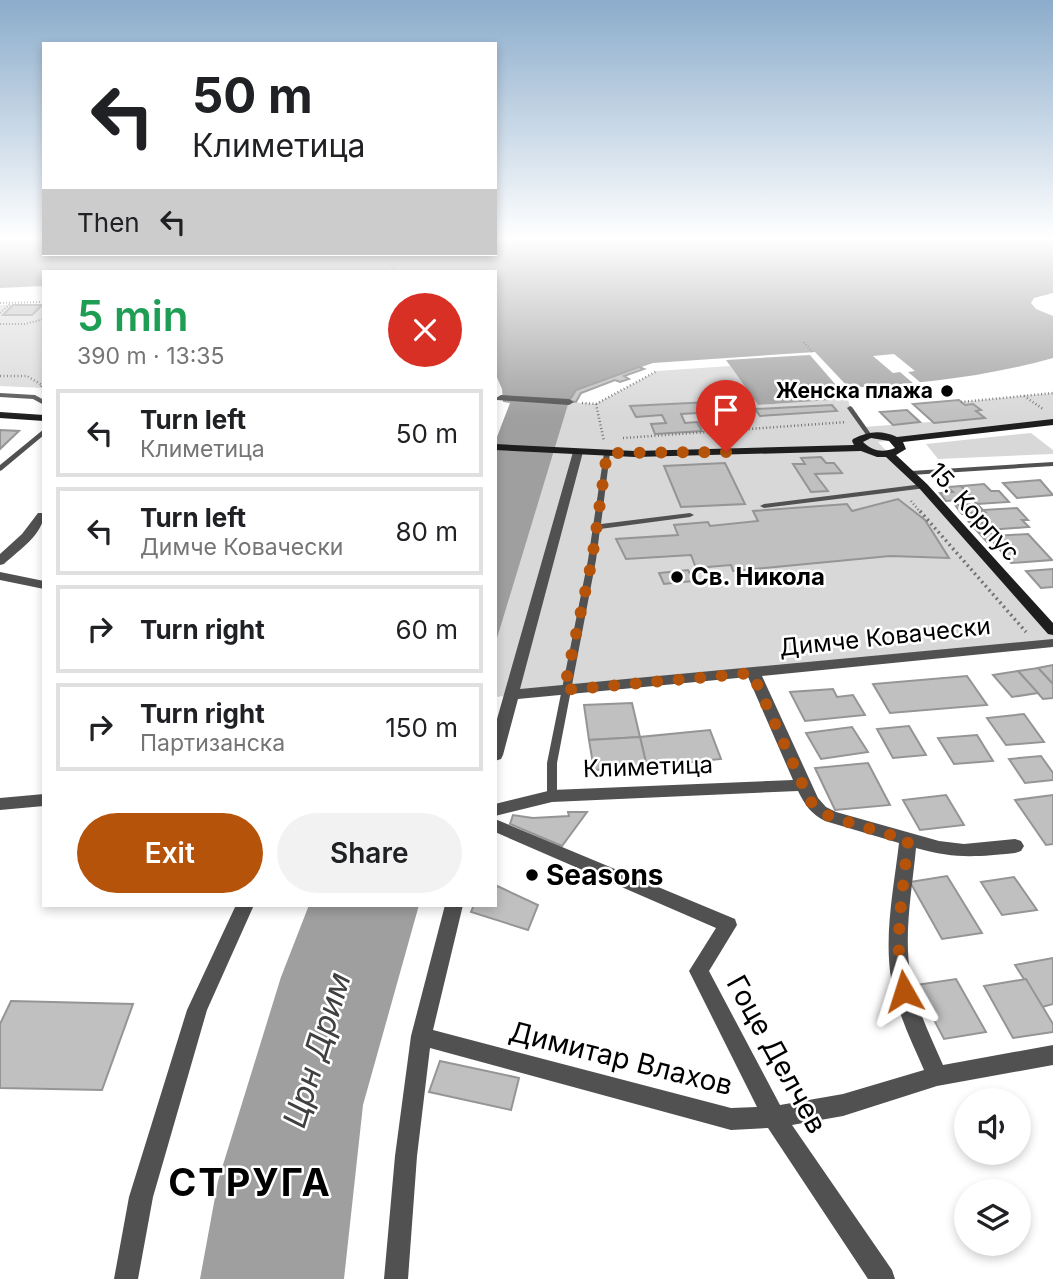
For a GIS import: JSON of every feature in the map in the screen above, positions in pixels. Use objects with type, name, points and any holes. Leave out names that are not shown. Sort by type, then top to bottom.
[{"type":"main road","points":[[0,415],[42,417]]},
{"type":"main road","points":[[497,447],[607,453],[702,454],[896,440],[1053,422]]},
{"type":"main road","points":[[863,441],[889,454],[901,449],[896,440]]},
{"type":"main road","name":"15. Корпус","points":[[889,454],[911,473],[1053,631]]},
{"type":"street","points":[[501,398],[569,402]]},
{"type":"street","points":[[497,748],[579,452]]},
{"type":"street","points":[[0,561],[26,537],[42,516]]},
{"type":"street","points":[[0,576],[42,585]]},
{"type":"street","name":"Димче Ковачески","points":[[513,695],[1053,643]]},
{"type":"street","points":[[752,673],[810,801],[820,811],[908,840],[964,851],[1015,846]]},
{"type":"street","name":"Климетица","points":[[497,810],[552,796],[805,785]]},
{"type":"street","points":[[0,804],[42,800]]},
{"type":"street","name":"Гоце Делчев","points":[[497,826],[728,925],[699,971],[774,1117],[883,1279]]},
{"type":"street","points":[[908,840],[900,977],[907,1004],[937,1076]]},
{"type":"street","points":[[126,1279],[141,1197],[197,1010],[244,907]]},
{"type":"street","points":[[396,1279],[406,1156],[421,1036],[453,907]]},
{"type":"street","name":"Димитар Влахов","points":[[421,1036],[731,1119],[774,1117],[843,1105],[937,1076],[1053,1055]]},
{"type":"lane","points":[[0,395],[35,397],[42,402]]},
{"type":"lane","points":[[850,408],[859,421],[863,441]]},
{"type":"lane","points":[[0,469],[42,433]]},
{"type":"lane","points":[[552,796],[552,763],[564,690],[592,560],[607,453]]},
{"type":"lane","points":[[911,473],[1053,464]]},
{"type":"lane","points":[[764,506],[923,486]]},
{"type":"lane","points":[[596,527],[690,515]]},
{"type":"path","points":[[0,303],[42,302]]},
{"type":"path","points":[[0,313],[10,303]]},
{"type":"path","points":[[0,324],[24,324],[42,320]]},
{"type":"path","points":[[803,342],[812,352]]},
{"type":"path","points":[[569,402],[596,404],[657,371]]},
{"type":"path","points":[[0,376],[30,377],[42,384],[35,397]]},
{"type":"path","points":[[961,402],[1053,393]]},
{"type":"path","points":[[1024,396],[1043,409]]},
{"type":"path","points":[[596,404],[607,453]]},
{"type":"path","points":[[616,439],[859,421]]},
{"type":"path","points":[[901,489],[1036,645]]},
{"type":"shaded area","points":[[42,304],[42,388],[0,386],[0,305]]},
{"type":"shaded area","points":[[730,366],[758,405],[848,399],[850,408],[864,427],[983,418],[976,411],[980,409],[973,404],[965,405],[961,402],[1053,393],[1053,422],[878,442],[1053,631],[1053,643],[497,697],[497,638],[568,402],[596,404],[657,371]]},
{"type":"shaded area","points":[[1031,433],[1053,450],[1053,454],[938,459],[926,444]]},
{"type":"water","points":[[497,299],[1034,299],[1031,303],[1036,309],[1053,316],[1053,358],[951,379],[849,388],[815,352],[653,363],[575,390],[569,401],[497,638],[497,437],[510,403],[503,402],[502,389],[497,378]]},
{"type":"water","points":[[810,355],[848,399],[758,405],[726,360]]},
{"type":"water","name":"Црн Дрим","points":[[308,907],[418,907],[363,1105],[344,1279],[200,1279],[218,1181],[281,977]]},
{"type":"pier","points":[[894,354],[915,371],[908,372],[921,383],[914,384],[900,372],[893,373],[873,356]]},
{"type":"building","points":[[13,305],[42,305],[32,315],[3,315]]},
{"type":"building","points":[[639,367],[644,369],[624,376],[629,379],[620,382],[615,380],[581,393],[576,402],[569,401],[576,390]]},
{"type":"building","points":[[959,400],[965,405],[973,404],[981,410],[976,411],[985,418],[934,423],[913,404]]},
{"type":"building","points":[[710,402],[715,412],[681,414],[685,423],[697,422],[702,431],[655,434],[651,424],[666,423],[662,415],[636,417],[630,406]]},
{"type":"building","points":[[832,405],[837,411],[760,416],[755,409]]},
{"type":"building","points":[[907,410],[920,422],[893,425],[880,412]]},
{"type":"building","points":[[0,430],[19,431],[0,449]]},
{"type":"building","points":[[821,457],[826,463],[834,463],[842,473],[815,474],[828,491],[811,492],[793,464],[805,464],[801,458]]},
{"type":"building","points":[[725,463],[745,504],[681,507],[664,466]]},
{"type":"building","points":[[1040,480],[1053,495],[1017,498],[1003,483]]},
{"type":"building","points":[[984,484],[991,491],[999,491],[1009,502],[977,504],[961,486]]},
{"type":"building","points":[[961,486],[973,499],[946,501],[940,493],[953,492],[947,487]]},
{"type":"building","points":[[898,499],[925,520],[949,558],[890,556],[733,571],[731,565],[696,568],[691,555],[626,559],[616,539],[678,535],[674,525],[708,522],[710,526],[758,521],[753,511],[847,504],[852,511]]},
{"type":"building","points":[[977,504],[985,512],[962,514],[955,505]]},
{"type":"building","points":[[1017,508],[1028,520],[1022,520],[1029,527],[988,530],[973,513],[985,512],[982,510]]},
{"type":"building","points":[[969,522],[981,522],[998,541],[987,542]]},
{"type":"building","points":[[1028,534],[1052,560],[1011,563],[993,542],[998,541],[993,536]]},
{"type":"building","points":[[1053,569],[1053,587],[1041,588],[1026,571]]},
{"type":"building","name":"Св. Никола","points":[[688,570],[694,581],[664,584],[659,573]]},
{"type":"building","points":[[1053,665],[1053,684],[1038,668]]},
{"type":"building","points":[[1038,668],[1053,684],[1053,698],[1043,699],[1018,671]]},
{"type":"building","points":[[1018,671],[1038,693],[1012,697],[993,675]]},
{"type":"building","points":[[967,676],[987,705],[890,713],[873,684]]},
{"type":"building","points":[[833,689],[837,697],[853,695],[865,715],[805,721],[790,692]]},
{"type":"building","points":[[632,703],[640,737],[589,740],[584,705]]},
{"type":"building","points":[[1024,714],[1044,742],[1006,745],[987,718]]},
{"type":"building","points":[[909,726],[926,755],[893,758],[877,729]]},
{"type":"building","points":[[852,727],[868,752],[821,759],[806,733]]},
{"type":"building","points":[[710,730],[721,759],[647,767],[640,737]]},
{"type":"building","points":[[977,735],[993,761],[954,764],[938,738]]},
{"type":"building","points":[[640,737],[647,767],[594,770],[589,740]]},
{"type":"building","points":[[1041,756],[1053,773],[1053,780],[1025,783],[1009,759]]},
{"type":"building","points":[[868,763],[890,805],[835,810],[815,768]]},
{"type":"building","points":[[946,795],[964,825],[920,830],[903,800]]},
{"type":"building","points":[[1053,795],[1053,844],[1046,845],[1015,800]]},
{"type":"building","points":[[568,812],[587,812],[562,846],[510,824],[513,815],[533,818],[569,816]]},
{"type":"building","points":[[947,876],[982,933],[942,939],[910,882]]},
{"type":"building","points":[[1014,877],[1037,910],[1002,915],[981,882]]},
{"type":"building","points":[[497,886],[538,905],[528,930],[471,912],[473,907],[497,907]]},
{"type":"building","points":[[1053,958],[1053,1004],[1042,1007],[1015,965]]},
{"type":"building","points":[[956,979],[986,1032],[944,1039],[916,985]]},
{"type":"building","points":[[1026,979],[1053,1024],[1053,1032],[1013,1038],[984,986]]},
{"type":"building","points":[[11,1001],[133,1004],[102,1090],[0,1088],[0,1024]]},
{"type":"building","points":[[440,1061],[519,1078],[511,1110],[429,1092]]},
{"type":"place","name":"Женска плажа","points":[[947,391]]},
{"type":"place","name":"Св. Никола","points":[[677,577]]},
{"type":"place","name":"Seasons","points":[[532,875]]},
{"type":"district","name":"СТРУГА","points":[[250,1183]]},
{"type":"route","points":[[726,452],[607,453],[592,560],[564,690],[752,673],[810,801],[831,817],[908,840],[901,924],[900,977],[904,991]]}]
